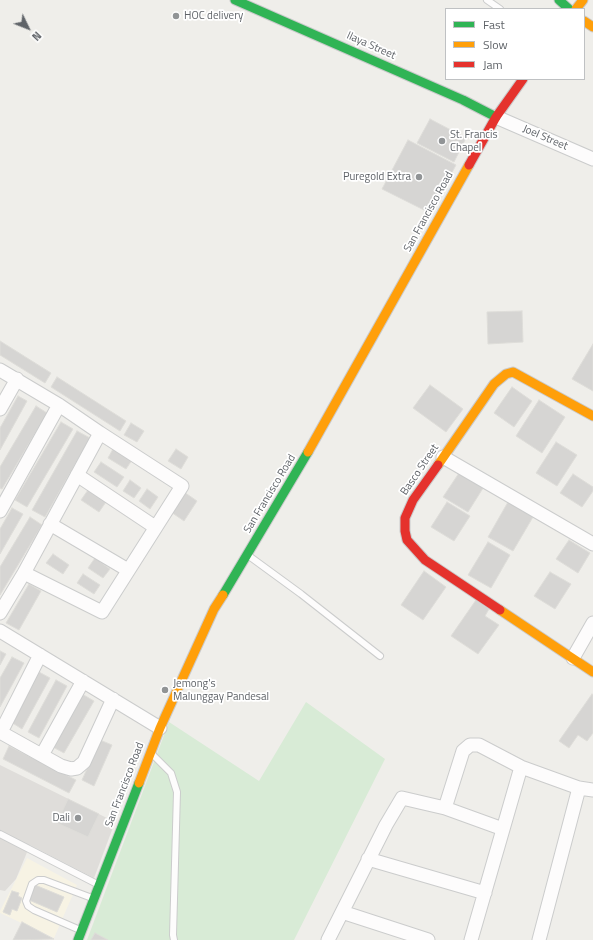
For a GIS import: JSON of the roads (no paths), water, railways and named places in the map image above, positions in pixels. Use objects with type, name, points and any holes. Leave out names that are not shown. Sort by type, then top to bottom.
[{"type":"main road","name":"Ilaya Street","points":[[235,0],[455,97],[496,117]]},
{"type":"main road","points":[[559,0],[568,8]]},
{"type":"main road","points":[[577,8],[583,0]]},
{"type":"main road","name":"San Francisco Road","points":[[78,940],[160,728],[214,609],[292,481],[496,117],[522,80]]},
{"type":"main road","name":"Basco Street","points":[[593,416],[513,372],[506,374],[494,384],[412,500],[405,518],[407,540],[426,560],[593,672]]},
{"type":"street","name":"Joel Street","points":[[496,117],[593,159]]},
{"type":"street","points":[[0,370],[59,405],[182,486],[102,612],[24,573]]},
{"type":"street","points":[[0,409],[17,380]]},
{"type":"street","points":[[0,511],[59,405]]},
{"type":"street","points":[[0,613],[24,573],[100,433]]},
{"type":"street","points":[[443,457],[593,544]]},
{"type":"street","points":[[77,475],[155,527]]},
{"type":"street","points":[[50,524],[128,570]]},
{"type":"street","points":[[573,658],[593,623]]},
{"type":"street","points":[[0,630],[160,728]]},
{"type":"street","points":[[40,655],[0,732],[61,766],[71,769],[77,768],[84,762],[112,699]]},
{"type":"street","points":[[42,756],[83,681]]},
{"type":"street","points":[[445,808],[463,752],[470,745],[479,745],[521,767],[579,788],[593,790]]},
{"type":"street","points":[[471,940],[521,767]]},
{"type":"street","points":[[539,940],[579,788]]},
{"type":"street","points":[[328,940],[386,824],[402,798],[445,808],[503,829]]},
{"type":"street","points":[[368,859],[485,893]]},
{"type":"street","points":[[342,912],[426,940]]},
{"type":"lane","points":[[487,0],[499,8]]},
{"type":"lane","points":[[247,555],[301,594],[380,656]]},
{"type":"lane","points":[[150,753],[171,773],[177,792],[174,940]]},
{"type":"lane","points":[[0,834],[99,884]]},
{"type":"lane","points":[[81,930],[28,906],[26,901],[32,884],[38,880],[44,880],[94,898]]},
{"type":"place","name":"HOC delivery","points":[[176,16]]},
{"type":"place","name":"St. Francis Chapel","points":[[442,141]]},
{"type":"place","name":"Puregold Extra","points":[[419,177]]},
{"type":"place","name":"Jemong's Malunggay Pandesal","points":[[165,690]]},
{"type":"place","name":"Dali","points":[[78,818]]}]
